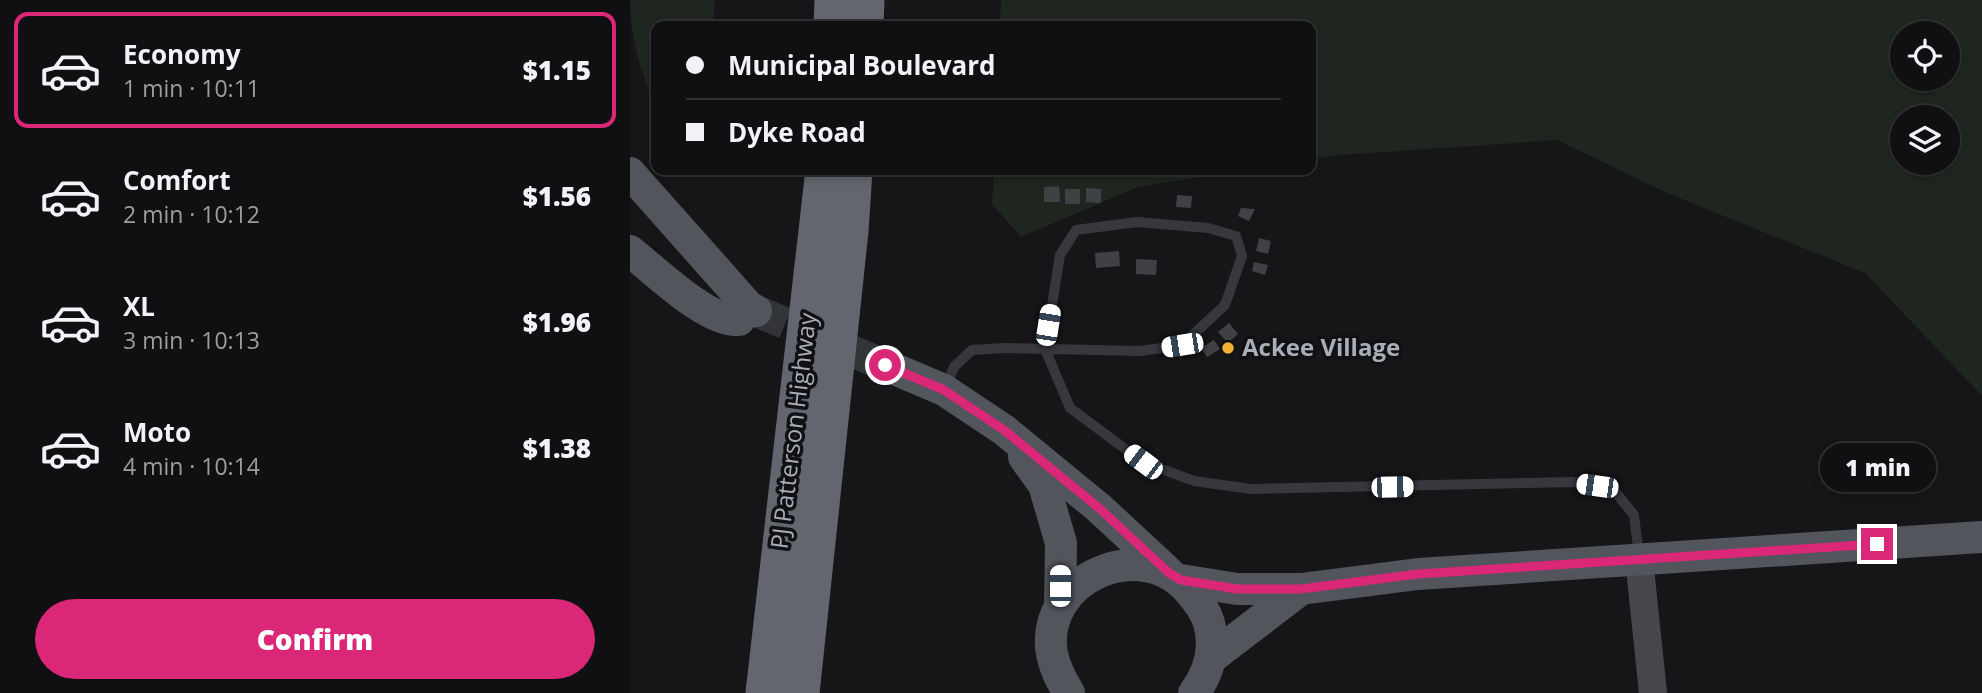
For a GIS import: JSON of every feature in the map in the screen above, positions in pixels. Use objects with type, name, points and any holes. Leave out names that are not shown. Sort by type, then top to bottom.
[{"type":"highway","points":[[832,21],[833,0]]},
{"type":"highway","points":[[864,21],[866,0]]},
{"type":"highway","name":"PJ Patterson Highway","points":[[764,693],[823,175]]},
{"type":"highway","name":"PJ Patterson Highway","points":[[801,693],[855,175]]},
{"type":"main road","points":[[630,174],[752,309],[739,320],[725,319],[685,297],[630,251]]},
{"type":"main road","points":[[885,365],[944,390],[1004,430],[1099,508],[1175,576],[1205,610],[1212,633],[1211,658],[1202,683],[1194,693]]},
{"type":"main road","points":[[1004,430],[1044,485],[1060,543],[1060,607],[1053,629],[1052,652],[1058,674],[1069,693]]},
{"type":"main road","points":[[1060,607],[1075,587],[1096,572],[1120,565],[1145,565],[1175,576],[1237,589],[1301,589],[1418,574],[1982,537]]},
{"type":"main road","points":[[1211,658],[1301,589]]},
{"type":"street","points":[[1639,559],[1653,693]]},
{"type":"lane","points":[[944,390],[954,368],[972,350],[1045,349],[1139,351],[1182,345],[1225,305],[1242,256],[1236,236],[1208,228],[1137,222],[1076,230],[1060,255],[1045,349],[1070,408],[1143,462],[1194,481],[1251,489],[1573,482],[1597,486],[1616,494],[1634,515],[1639,559]]},
{"type":"shaded area","points":[[630,0],[715,0],[713,21],[651,21],[651,97],[639,61]]},
{"type":"shaded area","points":[[1001,0],[1982,0],[1982,396],[1865,273],[1667,193],[1557,140],[1316,158],[1316,21],[1000,21]]},
{"type":"shaded area","points":[[994,175],[1214,175],[1138,187],[1021,237],[992,204]]},
{"type":"building","points":[[1059,186],[1060,202],[1044,202],[1044,187]]},
{"type":"building","points":[[1086,188],[1101,189],[1101,203],[1086,202]]},
{"type":"building","points":[[1065,189],[1080,189],[1080,204],[1065,204]]},
{"type":"building","points":[[1177,195],[1192,196],[1191,208],[1176,207]]},
{"type":"building","points":[[1241,208],[1255,209],[1249,221],[1238,216]]},
{"type":"building","points":[[1259,238],[1271,241],[1268,254],[1256,251]]},
{"type":"building","points":[[1119,251],[1120,266],[1096,268],[1095,253]]},
{"type":"building","points":[[1136,259],[1157,260],[1156,275],[1136,274]]},
{"type":"building","points":[[1254,262],[1268,265],[1265,275],[1252,271]]},
{"type":"building","points":[[1229,323],[1238,334],[1228,343],[1218,332]]},
{"type":"building","points":[[1214,340],[1220,349],[1207,357],[1201,348]]},
{"type":"tunnel","points":[[756,311],[885,365]]},
{"type":"place","name":"Ackee Village","points":[[1228,348]]},
{"type":"route","points":[[885,365],[944,390],[1004,430],[1099,508],[1169,573],[1181,580],[1237,589],[1301,589],[1418,574],[1877,544]]}]
